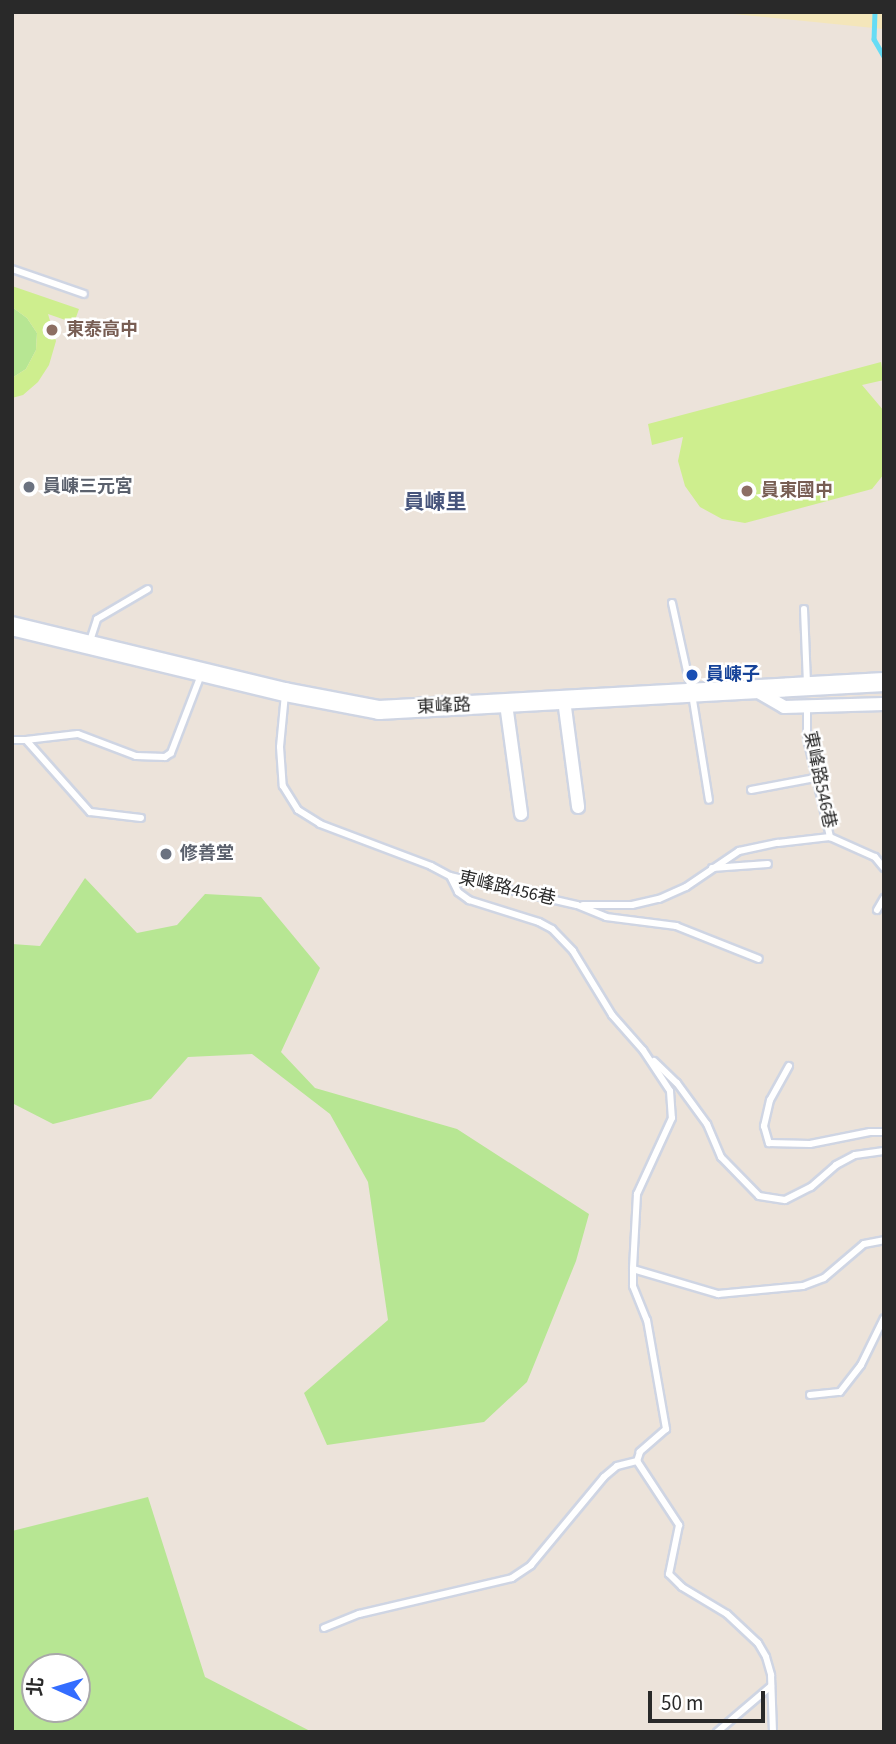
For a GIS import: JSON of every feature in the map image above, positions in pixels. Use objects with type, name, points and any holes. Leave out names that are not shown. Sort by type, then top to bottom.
[{"type":"main road","name":"東峰路","points":[[12,626],[88,647],[285,692],[379,710],[884,682]]},
{"type":"street","points":[[751,688],[784,707],[884,704]]},
{"type":"street","points":[[564,700],[578,807]]},
{"type":"street","points":[[506,704],[521,814]]},
{"type":"lane","points":[[12,269],[84,294]]},
{"type":"lane","points":[[88,647],[97,619],[148,589]]},
{"type":"lane","points":[[672,603],[692,694],[709,800]]},
{"type":"lane","points":[[804,609],[807,685]]},
{"type":"lane","points":[[12,740],[78,734],[136,756],[165,757],[172,753],[202,673]]},
{"type":"lane","name":"東峰路456巷","points":[[285,692],[280,747],[283,786],[298,810],[320,824],[431,866],[450,876],[577,905],[606,917],[676,926],[759,959]]},
{"type":"lane","name":"東峰路546巷","points":[[577,905],[648,902],[686,887],[739,851],[830,837],[807,738],[807,706]]},
{"type":"lane","points":[[26,740],[90,812],[141,818]]},
{"type":"lane","points":[[751,790],[816,778]]},
{"type":"lane","points":[[830,837],[875,857],[884,868]]},
{"type":"lane","points":[[710,869],[768,864]]},
{"type":"lane","points":[[450,876],[458,891],[469,900],[540,922],[552,929],[573,951],[612,1014],[642,1050],[670,1091],[673,1105],[666,1133],[637,1194],[633,1269],[633,1286],[647,1320],[666,1421],[662,1435],[640,1452],[637,1461],[677,1517],[679,1525],[669,1574],[682,1587],[727,1614],[758,1643],[766,1657],[771,1686],[773,1732]]},
{"type":"lane","points":[[877,910],[884,898]]},
{"type":"lane","points":[[642,1050],[677,1083],[707,1124],[721,1157],[759,1196],[785,1200],[855,1155],[884,1151]]},
{"type":"lane","points":[[789,1066],[770,1100],[764,1126],[769,1143],[810,1144],[870,1132],[884,1132]]},
{"type":"lane","points":[[633,1269],[718,1294],[803,1286],[824,1278],[864,1244],[884,1240]]},
{"type":"lane","points":[[810,1395],[840,1392],[861,1365],[884,1318]]},
{"type":"lane","points":[[324,1628],[359,1614],[512,1578],[531,1566],[604,1476],[617,1466],[637,1461]]},
{"type":"lane","points":[[717,1732],[771,1686]]},
{"type":"green space","points":[[12,286],[79,309],[74,323],[48,314],[56,341],[49,365],[38,382],[23,395],[12,398],[12,378],[26,369],[36,350],[37,333],[27,318],[12,307]]},
{"type":"green space","points":[[12,307],[27,318],[37,333],[36,350],[26,369],[12,378]]},
{"type":"green space","points":[[881,362],[884,380],[862,385],[884,411],[884,474],[872,489],[745,523],[722,519],[700,507],[685,486],[678,461],[683,437],[652,445],[648,424]]},
{"type":"green space","points":[[85,878],[137,933],[177,925],[205,894],[261,897],[320,968],[281,1052],[315,1088],[457,1129],[589,1214],[576,1261],[527,1382],[484,1422],[327,1445],[304,1393],[388,1320],[368,1182],[330,1114],[252,1054],[188,1057],[151,1099],[53,1124],[12,1103],[12,944],[40,946]]},
{"type":"green space","points":[[148,1497],[205,1677],[312,1732],[12,1732],[12,1531]]},
{"type":"sand","points":[[713,12],[884,12],[884,29]]},
{"type":"waterway","points":[[875,12],[874,39],[884,56]]},
{"type":"place","name":"東泰高中","points":[[52,330]]},
{"type":"place","name":"員崠三元宮","points":[[29,487]]},
{"type":"place","name":"員東國中","points":[[747,491]]},
{"type":"place","name":"員崠子","points":[[692,675]]},
{"type":"place","name":"修善堂","points":[[166,854]]},
{"type":"district","name":"員崠里","points":[[435,502]]}]
